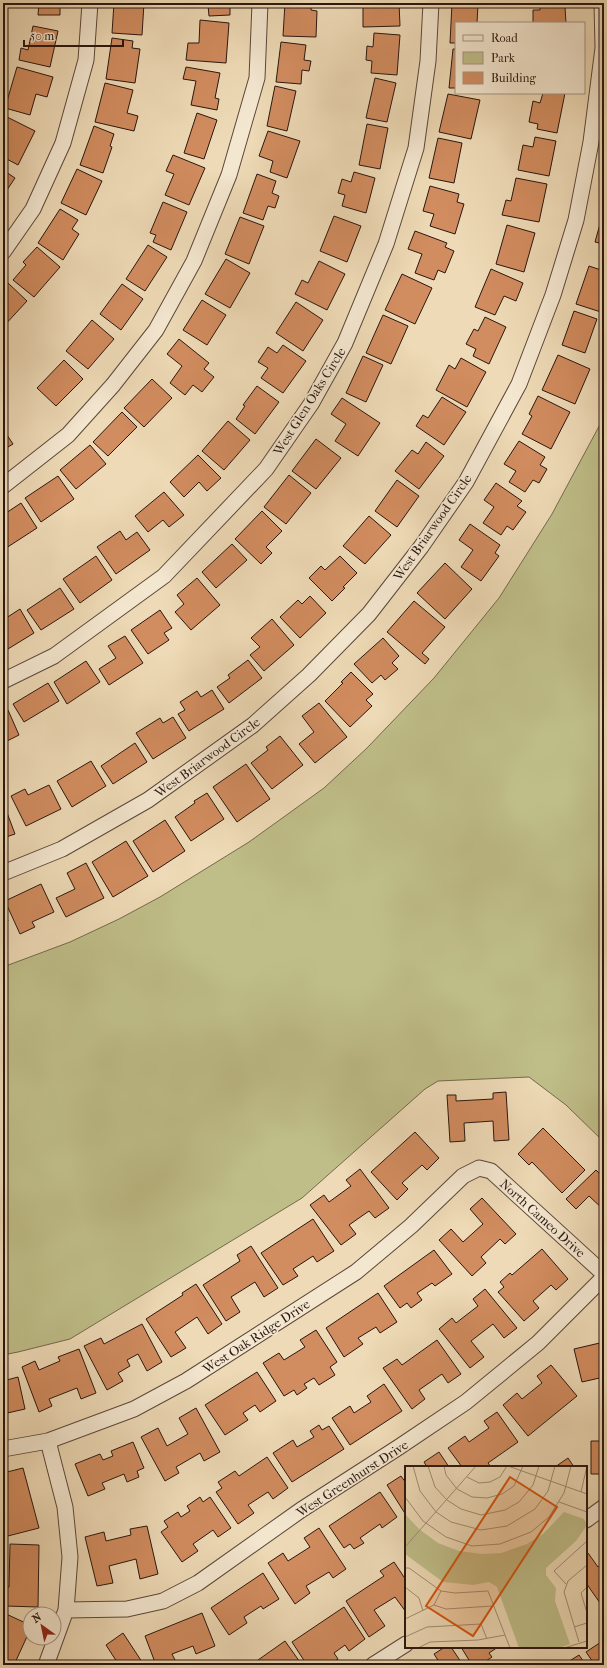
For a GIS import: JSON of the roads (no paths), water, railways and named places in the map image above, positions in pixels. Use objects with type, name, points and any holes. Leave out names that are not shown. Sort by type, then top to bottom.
[{"type":"street","points":[[3,252],[33,209],[63,143],[86,60],[90,3]]},
{"type":"street","points":[[3,486],[68,435],[113,385],[156,330],[194,261],[229,175],[257,78],[260,3]]},
{"type":"street","name":"West Glen Oaks Circle","points":[[3,681],[54,656],[164,576],[266,469],[311,404],[345,343],[386,244],[416,148],[428,62],[431,3]]},
{"type":"street","name":"West Briarwood Circle","points":[[3,873],[62,849],[148,800],[253,725],[309,675],[369,614],[426,541],[466,482],[519,384],[553,295],[576,220],[591,142],[603,48],[602,3]]},
{"type":"street","name":"North Cameo Drive","points":[[479,1168],[491,1171],[604,1275]]},
{"type":"street","name":"West Oak Ridge Drive","points":[[3,1449],[48,1441],[134,1410],[186,1381],[356,1272],[411,1226],[463,1176],[479,1168]]},
{"type":"street","name":"West Greenhurst Drive","points":[[66,1610],[127,1609],[163,1600],[198,1583],[302,1510],[466,1402],[538,1343],[604,1275]]},
{"type":"street","points":[[46,1665],[66,1610],[70,1557],[65,1507],[48,1441]]},
{"type":"street","points":[[587,1519],[604,1507]]},
{"type":"street","points":[[373,1665],[405,1645]]}]
